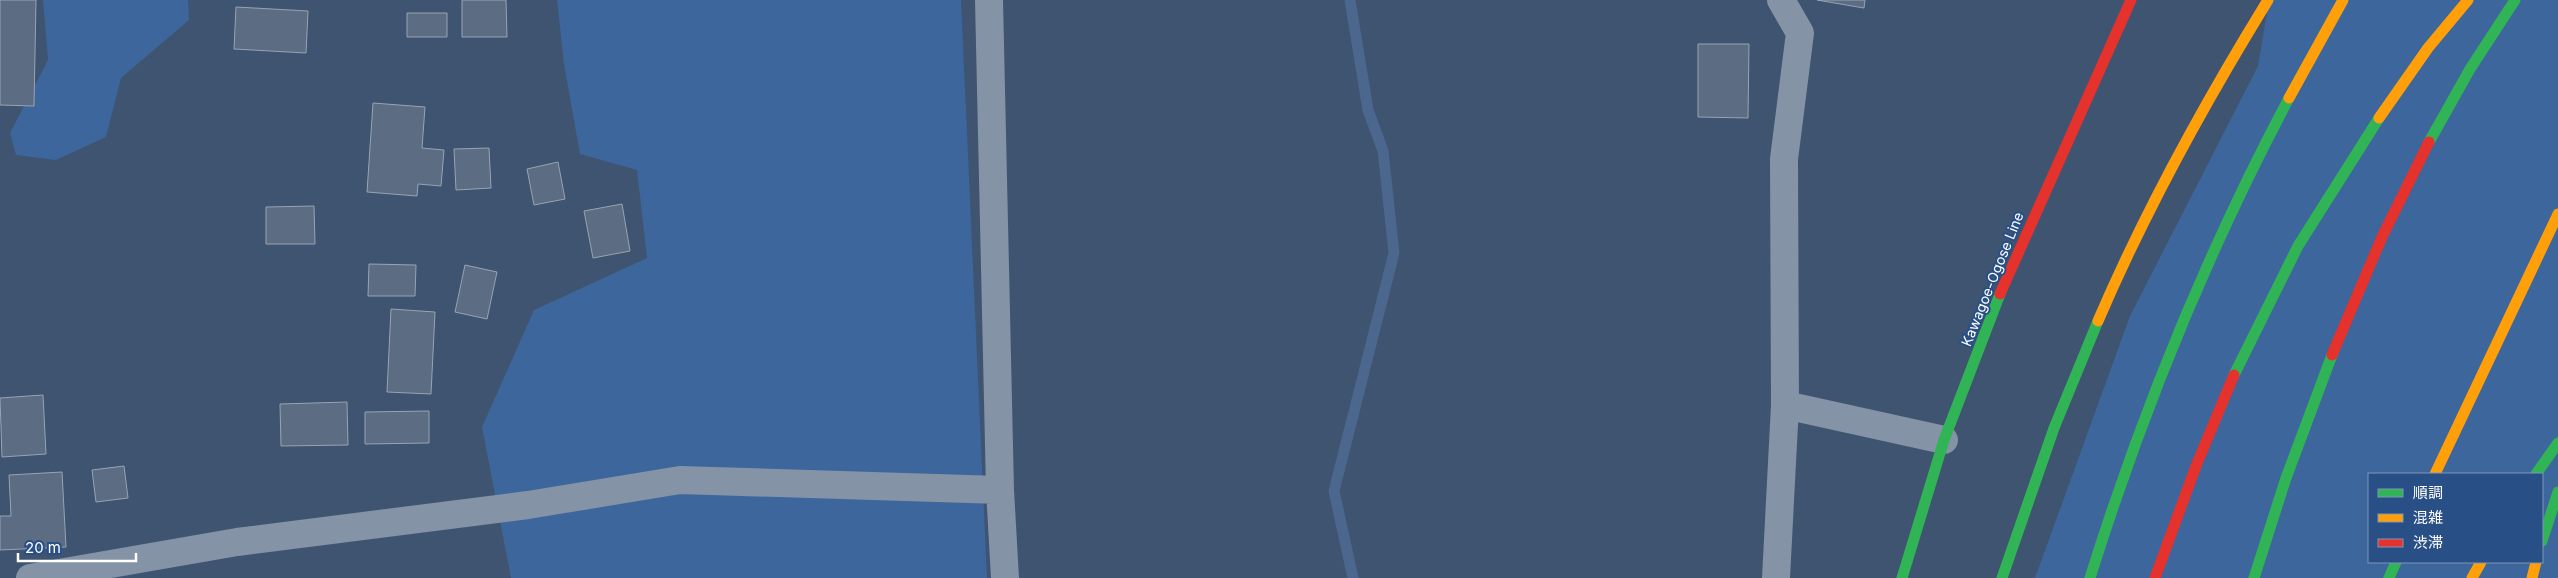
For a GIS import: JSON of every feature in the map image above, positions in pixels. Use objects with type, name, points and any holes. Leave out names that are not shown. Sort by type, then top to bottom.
[{"type":"main road","name":"Kawagoe-Ogose Line","points":[[1902,578],[1944,440],[2009,271],[2131,0]]},
{"type":"main road","points":[[2002,578],[2018,524],[2076,373],[2129,254],[2187,137],[2268,0]]},
{"type":"main road","points":[[2090,578],[2106,524],[2152,396],[2203,271],[2258,153],[2342,0]]},
{"type":"main road","points":[[2154,578],[2176,514],[2226,392],[2277,284],[2339,179],[2400,87],[2468,0]]},
{"type":"main road","points":[[2254,578],[2280,493],[2326,364],[2378,242],[2436,126],[2486,40],[2515,0]]},
{"type":"main road","points":[[2435,473],[2558,214]]},
{"type":"main road","points":[[2537,473],[2558,443]]},
{"type":"main road","points":[[2543,536],[2558,492]]},
{"type":"main road","points":[[2390,578],[2396,563]]},
{"type":"main road","points":[[2472,578],[2480,563]]},
{"type":"main road","points":[[2532,578],[2536,563]]},
{"type":"street","points":[[989,0],[1000,490],[1006,578]]},
{"type":"street","points":[[1776,578],[1785,405],[1784,159],[1800,34],[1781,0]]},
{"type":"street","points":[[1785,405],[1944,440]]},
{"type":"street","points":[[30,578],[237,542],[528,505],[680,480],[1000,490]]},
{"type":"shaded area","points":[[43,0],[188,0],[189,20],[121,78],[106,137],[56,160],[16,155],[10,133],[48,60]]},
{"type":"shaded area","points":[[557,0],[961,0],[987,578],[511,578],[482,427],[534,310],[647,258],[637,170],[580,154],[564,64]]},
{"type":"shaded area","points":[[2269,0],[2558,0],[2558,578],[2035,578],[2130,316],[2258,66]]},
{"type":"building","points":[[0,0],[36,0],[34,106],[0,105]]},
{"type":"building","points":[[462,0],[506,0],[507,37],[462,37]]},
{"type":"building","points":[[1817,0],[1865,0],[1864,8]]},
{"type":"building","points":[[236,7],[308,11],[306,53],[234,49]]},
{"type":"building","points":[[407,13],[447,13],[447,37],[407,37]]},
{"type":"building","points":[[1698,44],[1749,44],[1748,118],[1698,117]]},
{"type":"building","points":[[373,103],[425,107],[422,148],[444,150],[441,186],[418,184],[417,196],[367,192]]},
{"type":"building","points":[[489,148],[491,188],[456,190],[454,149]]},
{"type":"building","points":[[558,162],[565,199],[534,205],[527,169]]},
{"type":"building","points":[[622,204],[630,251],[593,258],[584,211]]},
{"type":"building","points":[[314,206],[315,244],[266,244],[266,207]]},
{"type":"building","points":[[369,264],[416,265],[415,296],[368,296]]},
{"type":"building","points":[[465,265],[497,272],[487,319],[455,312]]},
{"type":"building","points":[[391,309],[435,312],[431,394],[387,392]]},
{"type":"building","points":[[43,395],[46,454],[2,457],[0,398]]},
{"type":"building","points":[[347,402],[348,445],[281,446],[280,404]]},
{"type":"building","points":[[429,411],[429,443],[365,444],[365,412]]},
{"type":"building","points":[[124,466],[128,498],[96,502],[92,470]]},
{"type":"building","points":[[62,472],[66,547],[0,550],[0,516],[11,516],[9,475]]},
{"type":"waterway","points":[[1350,0],[1368,110],[1383,151],[1394,253],[1334,491],[1353,578]]},
{"type":"traffic: fast","points":[[2429,142],[2470,69],[2515,0]]},
{"type":"traffic: fast","points":[[2090,578],[2110,516],[2178,334],[2231,215],[2289,98]]},
{"type":"traffic: fast","points":[[2234,375],[2298,246],[2379,118]]},
{"type":"traffic: fast","points":[[1902,578],[1944,440],[2000,294]]},
{"type":"traffic: fast","points":[[2002,578],[2054,428],[2098,321]]},
{"type":"traffic: fast","points":[[2254,578],[2286,478],[2332,355]]},
{"type":"traffic: fast","points":[[2537,473],[2558,443]]},
{"type":"traffic: fast","points":[[2543,538],[2558,492]]},
{"type":"traffic: fast","points":[[2389,578],[2396,563]]},
{"type":"traffic: slow","points":[[2098,321],[2116,279],[2177,158],[2221,78],[2268,0]]},
{"type":"traffic: slow","points":[[2289,98],[2343,0]]},
{"type":"traffic: slow","points":[[2379,118],[2428,48],[2468,0]]},
{"type":"traffic: slow","points":[[2435,473],[2558,214]]},
{"type":"traffic: slow","points":[[2472,578],[2480,563]]},
{"type":"traffic: slow","points":[[2532,578],[2536,563]]},
{"type":"traffic: jam","points":[[2000,294],[2131,0]]},
{"type":"traffic: jam","points":[[2332,355],[2382,237],[2429,142]]},
{"type":"traffic: jam","points":[[2155,578],[2196,466],[2234,375]]}]
